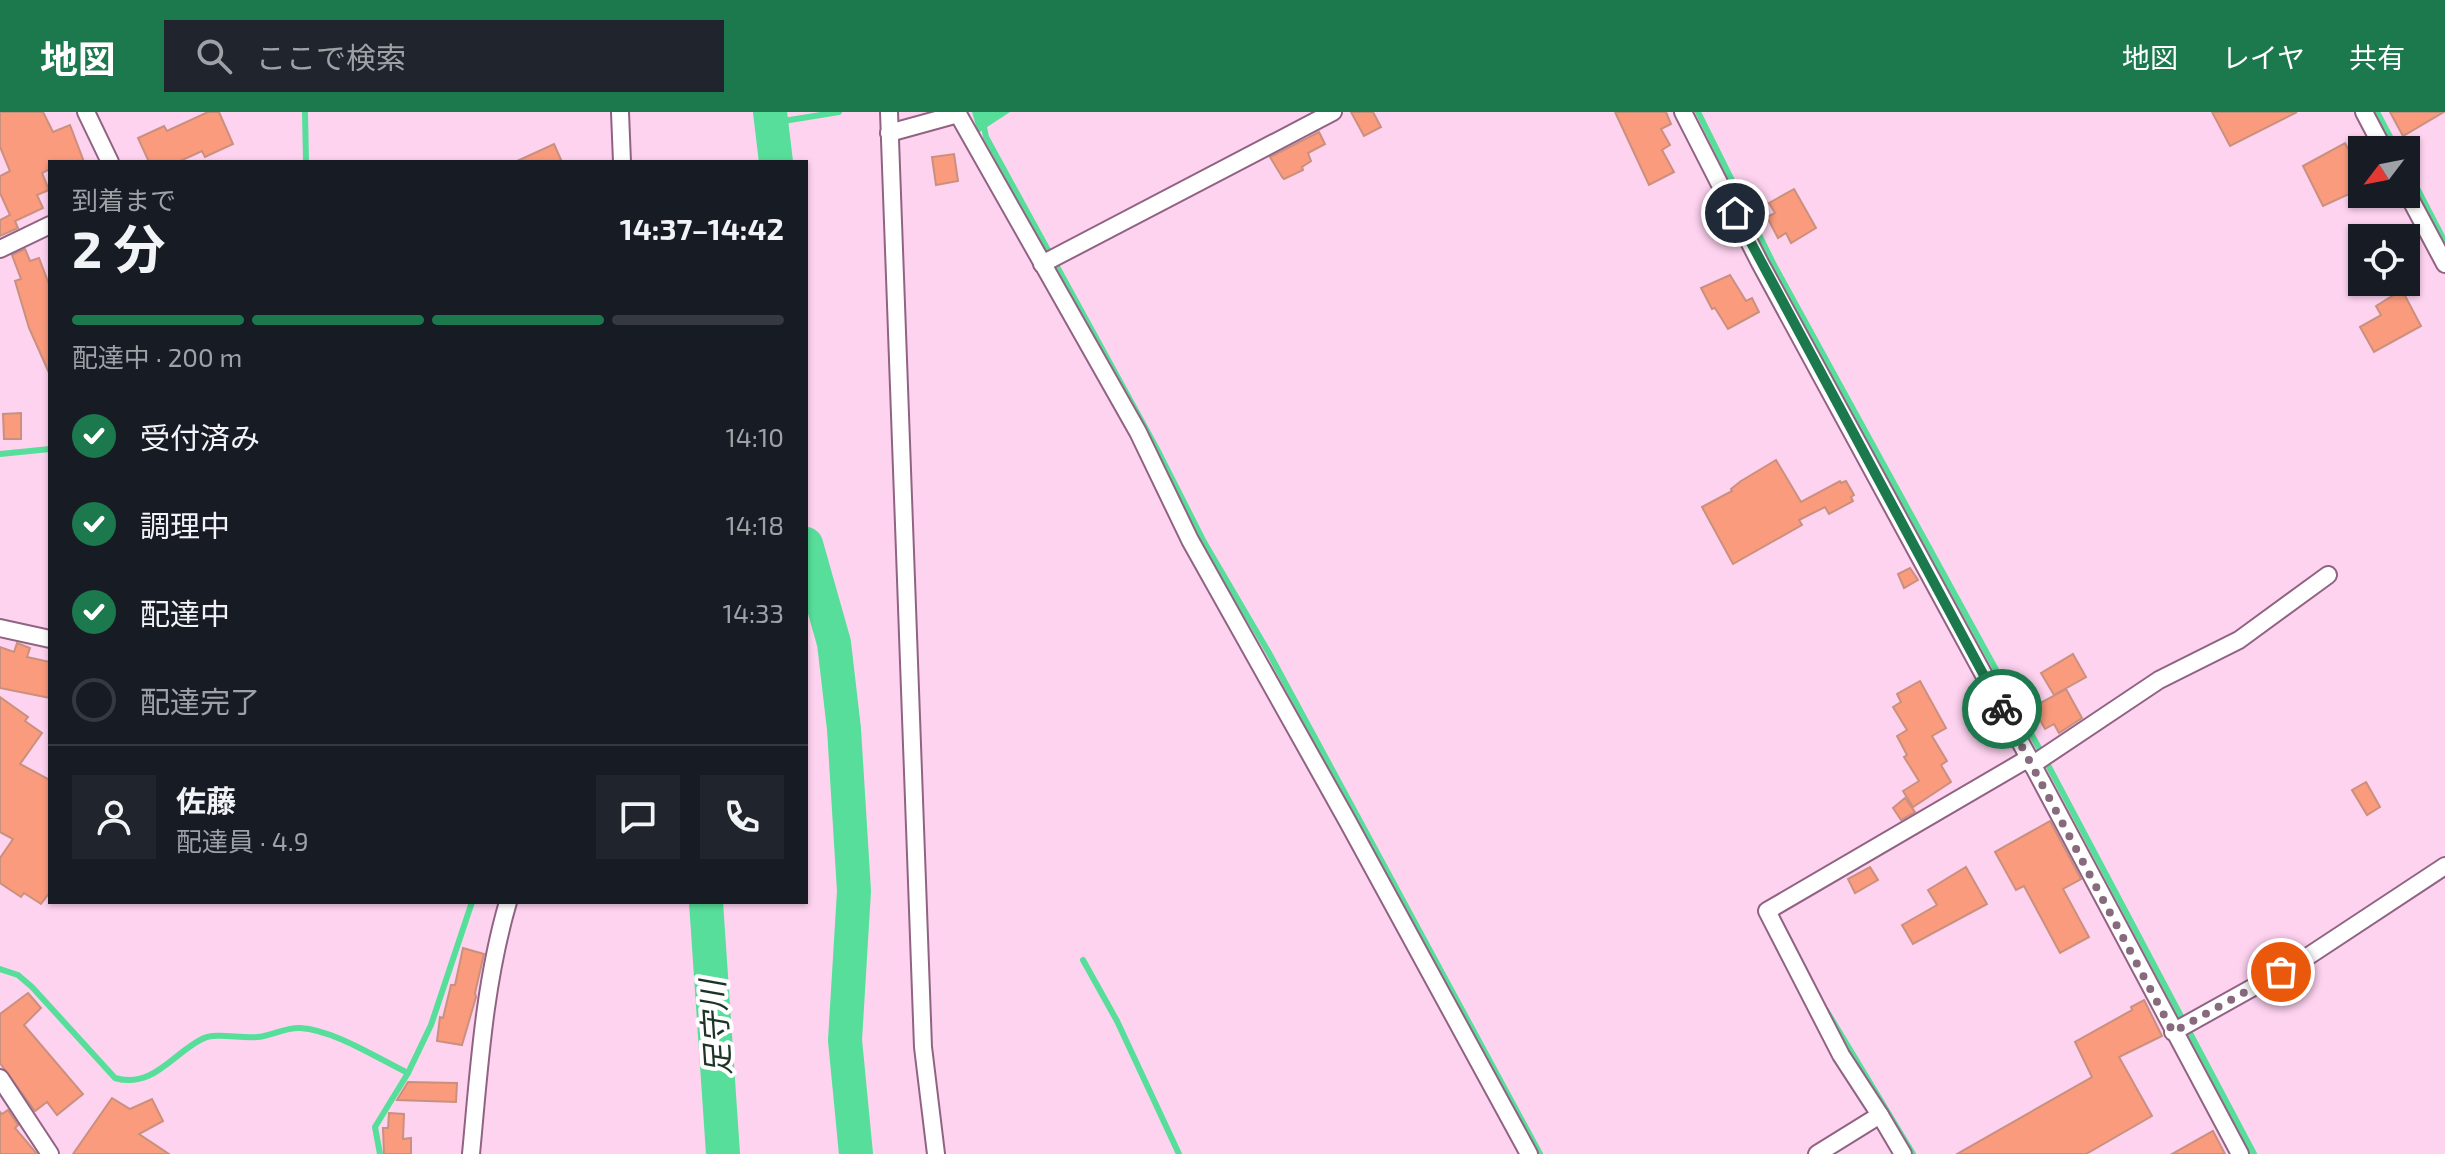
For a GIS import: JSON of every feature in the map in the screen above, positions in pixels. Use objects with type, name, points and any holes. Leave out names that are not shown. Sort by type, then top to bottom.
[{"type":"street","points":[[86,112],[109,160]]},
{"type":"street","points":[[620,112],[622,160]]},
{"type":"street","points":[[889,112],[923,1047],[936,1154]]},
{"type":"street","points":[[1049,260],[1333,112]]},
{"type":"street","points":[[1683,112],[1760,263],[2037,759],[2181,1028],[2240,1154]]},
{"type":"street","points":[[2364,112],[2377,136]]},
{"type":"street","points":[[889,133],[958,114],[1049,260],[1190,540],[1356,835],[1529,1154]]},
{"type":"street","points":[[2415,208],[2445,264]]},
{"type":"street","points":[[0,249],[48,226]]},
{"type":"street","points":[[1903,1154],[1841,1055],[1767,911],[2037,759],[2159,680],[2239,640],[2328,575]]},
{"type":"street","points":[[0,628],[48,639]]},
{"type":"street","points":[[2181,1028],[2304,959],[2445,866]]},
{"type":"street","points":[[471,1154],[483,1027],[499,934],[507,904]]},
{"type":"street","points":[[0,1078],[50,1154]]},
{"type":"street","points":[[1817,1154],[1880,1115]]},
{"type":"shaded area","points":[[972,112],[1010,112],[978,133]]},
{"type":"building","points":[[0,112],[43,112],[53,132],[70,125],[83,160],[48,160],[48,170],[42,173],[48,190],[37,195],[43,208],[15,221],[18,228],[0,236],[0,220],[10,215],[0,193],[0,176],[10,171],[0,147]]},
{"type":"building","points":[[208,112],[219,112],[233,144],[205,157],[202,151],[182,160],[148,160],[138,138],[164,126],[167,131]]},
{"type":"building","points":[[1351,112],[1373,112],[1381,127],[1364,136]]},
{"type":"building","points":[[1615,112],[1666,112],[1671,124],[1661,129],[1670,145],[1662,150],[1674,172],[1649,185]]},
{"type":"building","points":[[2212,112],[2297,112],[2230,146]]},
{"type":"building","points":[[2390,112],[2444,112],[2403,136]]},
{"type":"building","points":[[1319,132],[1325,144],[1308,153],[1311,161],[1302,167],[1303,170],[1284,179],[1270,157]]},
{"type":"building","points":[[2345,143],[2348,149],[2348,194],[2323,206],[2303,166]]},
{"type":"building","points":[[554,144],[561,160],[519,160]]},
{"type":"building","points":[[954,154],[958,181],[936,185],[932,157]]},
{"type":"building","points":[[1794,189],[1816,228],[1791,243],[1786,233],[1778,238],[1767,217],[1775,213],[1769,203]]},
{"type":"building","points":[[25,249],[30,261],[39,258],[48,282],[48,371],[29,328],[15,281],[21,279],[12,255]]},
{"type":"building","points":[[1730,275],[1746,301],[1752,298],[1759,312],[1728,329],[1701,288]]},
{"type":"building","points":[[2392,296],[2405,296],[2421,326],[2374,352],[2360,327],[2381,315],[2376,306]]},
{"type":"building","points":[[21,413],[21,439],[4,439],[3,414]]},
{"type":"building","points":[[1776,460],[1801,502],[1840,481],[1846,481],[1854,495],[1851,497],[1853,501],[1829,514],[1825,507],[1799,520],[1802,525],[1733,564],[1702,507],[1732,491],[1741,481]]},
{"type":"building","points":[[1910,568],[1918,580],[1904,588],[1898,574]]},
{"type":"building","points":[[17,643],[30,648],[27,657],[48,662],[48,698],[0,688],[0,647],[14,652]]},
{"type":"building","points":[[2073,654],[2086,677],[2054,695],[2041,673]]},
{"type":"building","points":[[1920,681],[1946,728],[1932,736],[1947,761],[1941,765],[1951,782],[1913,807],[1903,791],[1919,781],[1904,757],[1907,755],[1897,736],[1907,730],[1893,707],[1901,702],[1897,694]]},
{"type":"building","points":[[2066,689],[2082,718],[2059,733],[2054,724],[2045,729],[2033,707]]},
{"type":"building","points":[[0,697],[28,717],[25,721],[42,733],[20,764],[48,779],[48,895],[41,904],[24,893],[21,897],[0,883],[0,858],[13,839],[0,832]]},
{"type":"building","points":[[2366,782],[2380,807],[2367,815],[2352,790]]},
{"type":"building","points":[[1905,798],[1915,812],[1901,820],[1893,808]]},
{"type":"building","points":[[2050,821],[2081,879],[2063,889],[2089,937],[2060,953],[2024,886],[2016,890],[1995,852]]},
{"type":"building","points":[[1870,867],[1878,880],[1855,893],[1848,879]]},
{"type":"building","points":[[1966,867],[1987,904],[1913,944],[1902,925],[1937,905],[1928,890]]},
{"type":"building","points":[[463,948],[484,954],[462,1045],[437,1041],[440,1017],[443,1018],[451,985],[455,985]]},
{"type":"building","points":[[28,993],[41,1008],[24,1025],[83,1094],[57,1115],[47,1102],[35,1111],[0,1063],[0,1014]]},
{"type":"building","points":[[2144,1000],[2162,1036],[2119,1057],[2152,1116],[2086,1154],[1957,1154],[2092,1077],[2075,1042]]},
{"type":"building","points":[[408,1082],[457,1083],[456,1102],[397,1100]]},
{"type":"building","points":[[112,1098],[130,1109],[152,1099],[163,1121],[139,1134],[169,1154],[73,1154]]},
{"type":"building","points":[[8,1110],[18,1125],[15,1128],[37,1154],[0,1154],[0,1112],[2,1114]]},
{"type":"building","points":[[389,1113],[404,1114],[403,1139],[411,1138],[411,1154],[384,1154],[383,1128],[388,1128]]},
{"type":"building","points":[[2213,1131],[2225,1154],[2172,1154]]},
{"type":"waterway","points":[[305,112],[306,160]]},
{"type":"waterway","name":"足守川","points":[[770,112],[776,160]]},
{"type":"waterway","points":[[771,123],[839,112]]},
{"type":"waterway","points":[[981,112],[986,137],[1540,1154]]},
{"type":"waterway","points":[[1698,112],[1774,265],[2039,748],[2254,1154]]},
{"type":"waterway","points":[[2377,112],[2390,136]]},
{"type":"waterway","points":[[2420,194],[2445,242]]},
{"type":"waterway","points":[[0,454],[48,449]]},
{"type":"waterway","points":[[808,551],[834,643],[844,729],[854,891],[845,1040],[856,1154]]},
{"type":"waterway","points":[[380,1154],[375,1127],[408,1073],[431,1025],[471,904]]},
{"type":"waterway","name":"足守川","points":[[706,904],[723,1154]]},
{"type":"waterway","points":[[1083,960],[1117,1021],[1179,1154]]},
{"type":"waterway","points":[[0,969],[18,975],[32,987],[115,1078],[140,1079],[208,1037],[257,1037],[295,1028],[341,1039],[408,1073]]},
{"type":"waterway","points":[[1826,1010],[1913,1154]]},
{"type":"way so far","points":[[2002,709],[2173,1032],[2281,972]]},
{"type":"route","points":[[1735,213],[2002,709]]}]
